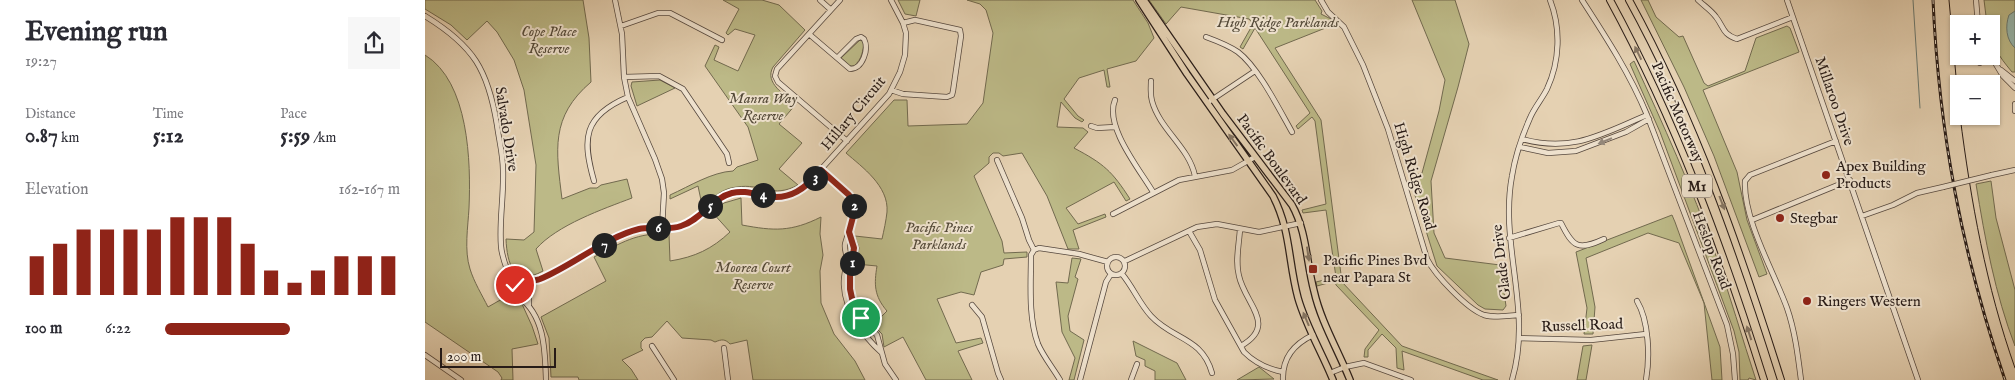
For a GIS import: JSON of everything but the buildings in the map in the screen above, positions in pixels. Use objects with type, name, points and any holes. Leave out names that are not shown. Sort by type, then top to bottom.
[{"type":"highway","name":"Pacific Motorway","points":[[1610,0],[1648,74],[1697,184],[1725,259],[1764,380]]},
{"type":"highway","name":"Pacific Motorway","points":[[1629,0],[1667,75],[1710,174],[1735,239],[1781,380]]},
{"type":"main road","points":[[1139,0],[1207,103],[1273,196],[1286,226],[1297,292],[1333,380]]},
{"type":"main road","name":"Pacific Boulevard","points":[[1144,0],[1213,99],[1292,205],[1301,223],[1317,304],[1350,380]]},
{"type":"street","points":[[615,0],[621,26],[624,77],[628,97],[662,179],[664,203],[663,228]]},
{"type":"street","points":[[820,0],[830,9]]},
{"type":"street","points":[[840,0],[777,69],[776,79],[847,141]]},
{"type":"street","name":"Hillary Circuit","points":[[523,283],[540,279],[629,232],[649,228],[675,228],[688,223],[716,201],[731,193],[746,192],[775,197],[793,194],[810,183],[891,90],[900,72],[907,42],[903,23],[891,0]]},
{"type":"street","name":"High Ridge Road","points":[[1321,0],[1328,12],[1344,27],[1363,65],[1388,129],[1427,259],[1435,273],[1472,308],[1484,315],[1519,315]]},
{"type":"street","name":"Glade Drive","points":[[1512,380],[1519,338],[1519,298],[1509,238],[1508,204],[1511,178],[1522,139],[1530,116],[1546,90],[1555,63],[1557,30],[1550,0]]},
{"type":"street","name":"Heslop Road","points":[[1582,0],[1621,62],[1648,117],[1727,325],[1733,354],[1735,380]]},
{"type":"street","points":[[1697,0],[1716,17],[1721,28],[1729,36],[1737,39],[1793,17]]},
{"type":"street","name":"Millaroo Drive","points":[[1787,0],[1918,380]]},
{"type":"street","points":[[1975,0],[1977,15]]},
{"type":"street","points":[[621,26],[658,13],[670,13],[722,40]]},
{"type":"street","name":"Salvado Drive","points":[[425,16],[458,39],[469,51],[479,64],[490,90],[502,158],[501,246],[504,262],[515,295],[529,305],[545,344],[546,380]]},
{"type":"street","points":[[891,90],[903,94],[947,97],[952,95],[953,91],[961,36],[959,30],[915,20],[903,23]]},
{"type":"street","points":[[809,34],[837,58],[850,69],[855,69],[865,53],[864,39],[861,37],[856,39],[837,58]]},
{"type":"street","points":[[1206,37],[1229,46],[1240,53],[1255,71],[1292,132]]},
{"type":"street","points":[[1996,65],[2003,76],[2015,88]]},
{"type":"street","points":[[1997,65],[2015,81]]},
{"type":"street","points":[[1207,103],[1255,71]]},
{"type":"street","points":[[624,77],[659,76],[683,89],[727,154],[729,163]]},
{"type":"street","points":[[1151,81],[1151,95],[1155,110],[1191,160],[1195,176]]},
{"type":"street","points":[[594,181],[587,156],[591,126],[605,109],[628,97]]},
{"type":"street","points":[[1115,100],[1112,113],[1115,127],[1153,192]]},
{"type":"street","points":[[2015,104],[2015,111]]},
{"type":"street","points":[[1522,139],[1546,144],[1574,143],[1648,117]]},
{"type":"street","points":[[1520,147],[1548,153],[1576,151],[1626,132],[1648,117]]},
{"type":"street","points":[[1091,126],[1097,128],[1115,127]]},
{"type":"street","points":[[1801,380],[1797,346],[1787,309],[1752,220],[1745,181],[1750,175],[1836,141]]},
{"type":"street","points":[[1574,143],[1576,151]]},
{"type":"street","points":[[1113,214],[1179,180],[1224,172],[1255,157]]},
{"type":"street","points":[[997,160],[1022,218],[1029,240],[1035,250]]},
{"type":"street","points":[[821,170],[851,199],[854,213],[845,250],[847,259],[844,277],[845,295],[852,316],[869,340],[881,352]]},
{"type":"street","points":[[1862,216],[1893,205],[1917,193],[2015,170]]},
{"type":"street","points":[[1752,220],[1774,209],[1849,180]]},
{"type":"street","points":[[1060,380],[1035,336],[1031,296],[1031,255],[1035,250],[1039,248],[1079,254],[1108,262],[1116,257],[1125,261],[1197,227],[1217,224],[1259,232],[1301,223]]},
{"type":"street","points":[[1509,238],[1559,223],[1577,246],[1585,246],[1604,239]]},
{"type":"street","points":[[1240,229],[1237,260],[1239,279],[1258,320],[1256,335],[1251,341],[1241,346]]},
{"type":"street","points":[[1189,231],[1200,250],[1215,300],[1241,346],[1249,357],[1256,362],[1283,372]]},
{"type":"street","points":[[849,232],[854,250],[850,284],[853,303],[861,318],[877,335],[885,364],[896,380]]},
{"type":"street","points":[[845,250],[854,250]]},
{"type":"street","points":[[1108,262],[1107,269],[1111,274],[1117,276],[1122,274],[1126,268],[1125,261]]},
{"type":"street","name":"Salvado Drive","points":[[508,271],[528,286],[529,305]]},
{"type":"street","points":[[1080,380],[1106,282],[1111,274]]},
{"type":"street","points":[[1122,274],[1143,307],[1155,320],[1169,331],[1199,348],[1209,363],[1212,374]]},
{"type":"street","name":"Hillary Circuit","points":[[528,292],[540,279]]},
{"type":"street","points":[[513,290],[517,284],[523,283]]},
{"type":"street","points":[[519,297],[523,297],[528,292]]},
{"type":"street","points":[[1637,301],[1642,308],[1646,334],[1648,367],[1646,380]]},
{"type":"street","points":[[972,304],[982,317],[997,374],[1001,380]]},
{"type":"street","name":"Russell Road","points":[[1519,338],[1591,340],[1646,334]]},
{"type":"street","points":[[869,340],[877,335]]},
{"type":"street","points":[[1283,380],[1283,372],[1292,350],[1313,335]]},
{"type":"street","points":[[651,346],[674,380]]},
{"type":"street","points":[[723,348],[729,380]]},
{"type":"street","points":[[425,355],[461,380]]},
{"type":"street","points":[[1330,373],[1345,367],[1364,363],[1411,380]]},
{"type":"street","points":[[1131,380],[1137,364]]},
{"type":"green space","name":"Cope Place Reserve","points":[[425,0],[583,0],[589,38],[591,82],[568,108],[562,121],[559,135],[558,165],[562,199],[590,188],[597,188],[601,185],[627,179],[632,198],[568,225],[545,240],[536,249],[543,271],[525,276],[519,274],[510,264],[508,257],[506,239],[524,240],[534,232],[536,165],[524,90],[514,60],[497,32],[487,21],[467,40],[451,25],[425,9]]},
{"type":"green space","name":"Manra Way Reserve","points":[[723,0],[762,0],[779,5],[805,30],[773,67],[771,73],[773,83],[777,88],[796,104],[779,124],[802,143],[779,169],[798,185],[781,191],[746,186],[732,188],[722,191],[702,205],[698,186],[670,199],[670,195],[709,177],[733,171],[737,167],[758,160],[748,127],[705,66],[715,45],[719,47],[714,60],[738,71],[755,35],[735,29],[728,35],[726,33],[739,9]]},
{"type":"green space","points":[[898,0],[920,0],[916,16],[905,14]]},
{"type":"green space","name":"Pacific Pines Parklands","points":[[967,0],[1133,0],[1148,23],[1154,38],[1136,61],[1107,69],[1110,87],[1107,87],[1104,70],[1079,78],[1064,99],[1078,116],[1084,120],[1082,122],[1075,118],[1061,102],[1057,127],[1083,128],[1088,132],[1074,148],[1107,169],[1130,199],[1126,201],[1114,182],[1066,208],[1078,224],[1105,214],[1106,217],[1073,230],[1079,249],[1068,249],[1047,196],[1022,153],[1003,156],[999,153],[993,153],[989,157],[989,163],[974,176],[1002,241],[1004,253],[1027,252],[1027,257],[1004,259],[1003,265],[981,272],[974,295],[961,292],[937,299],[956,343],[981,338],[983,343],[958,351],[972,380],[926,380],[903,337],[884,347],[882,334],[873,325],[887,311],[877,295],[875,279],[877,266],[856,264],[859,248],[855,236],[882,239],[887,212],[886,203],[884,194],[873,178],[846,153],[894,100],[907,100],[908,126],[967,124],[983,103],[993,33],[986,10],[980,4]]},
{"type":"green space","name":"High Ridge Parklands","points":[[1149,0],[1315,0],[1322,11],[1321,14],[1333,20],[1333,25],[1275,48],[1321,120],[1342,282],[1402,346],[1498,380],[1483,380],[1402,351],[1404,370],[1397,368],[1396,348],[1382,334],[1368,350],[1368,357],[1364,357],[1365,349],[1379,330],[1336,285],[1335,281],[1317,286],[1316,282],[1336,277],[1326,210],[1303,213],[1302,210],[1326,204],[1315,121],[1312,117],[1298,129],[1296,126],[1310,113],[1255,28],[1243,49],[1240,47],[1253,24],[1249,19],[1181,7],[1166,24]]},
{"type":"green space","points":[[1412,0],[1455,0],[1469,44],[1431,181],[1434,233],[1445,258],[1500,265],[1506,306],[1503,310],[1485,309],[1478,305],[1437,266],[1409,176],[1422,173],[1439,111],[1445,80]]},
{"type":"green space","points":[[1641,0],[1648,0],[1656,17],[1679,37],[1683,36],[1704,83],[1708,86],[1745,71],[1756,38],[1787,26],[1790,28],[1799,52],[1703,90],[1737,172],[1747,220],[1767,274],[1759,277],[1714,156],[1684,87]]},
{"type":"green space","points":[[1984,0],[2015,0],[2015,72],[2012,72],[2000,56],[2000,15],[1986,15]]},
{"type":"green space","points":[[860,40],[864,42],[862,55],[854,66],[850,66],[841,58]]},
{"type":"green space","points":[[425,55],[440,67],[451,84],[459,103],[464,124],[469,168],[467,246],[468,262],[472,274],[488,307],[509,295],[514,301],[522,304],[538,344],[512,349],[513,380],[501,380],[502,378],[498,372],[425,322]]},
{"type":"green space","points":[[1634,61],[1697,204],[1726,285],[1756,380],[1749,378],[1748,380],[1740,380],[1739,352],[1734,331],[1660,132],[1630,64]]},
{"type":"green space","points":[[660,80],[675,88],[637,106],[631,86],[632,82]]},
{"type":"green space","points":[[1991,181],[1996,218],[2015,290],[2015,346],[1996,286],[1976,184]]},
{"type":"green space","name":"Moorea Court Reserve","points":[[741,198],[742,225],[782,229],[801,225],[821,217],[820,234],[823,255],[820,271],[821,303],[834,334],[855,361],[865,380],[753,380],[747,340],[730,344],[723,340],[715,342],[711,340],[682,338],[667,321],[652,337],[645,338],[641,342],[643,350],[622,360],[638,380],[579,380],[578,377],[551,377],[549,338],[541,317],[606,281],[594,257],[638,237],[658,234],[669,234],[670,261],[695,255],[710,248],[730,232],[712,212],[724,203]]},
{"type":"green space","points":[[1672,215],[1675,222],[1720,347],[1722,380],[1712,380],[1704,303],[1679,243],[1648,233],[1586,258],[1595,307],[1593,334],[1584,334],[1587,308],[1576,252]]},
{"type":"green space","points":[[1072,258],[1081,259],[1075,277],[1078,279],[1068,316],[1070,331],[1084,340],[1074,380],[1069,380],[1075,358],[1062,332],[1056,282],[1068,283]]},
{"type":"green space","points":[[1133,341],[1177,363],[1186,380],[1155,380],[1155,371],[1145,366],[1145,360],[1136,356]]},
{"type":"green space","points":[[1592,345],[1586,380],[1577,380],[1583,346]]},
{"type":"green space","points":[[1259,367],[1274,379],[1237,380]]},
{"type":"water","points":[[2015,11],[2015,48],[2008,37],[2007,24],[2009,15]]},
{"type":"waterway","points":[[1913,0],[1920,108]]},
{"type":"tram line","points":[[1949,0],[1956,75]]},
{"type":"tram line","points":[[1961,125],[1981,244],[1996,306],[2015,368]]},
{"type":"railway","points":[[1933,0],[1941,98],[1955,193],[1976,286],[2005,380]]},
{"type":"place","name":"Apex Building Products","points":[[1826,175]]},
{"type":"place","name":"Stegbar","points":[[1780,218]]},
{"type":"place","name":"Pacific Pines Bvd near Papara St","points":[[1313,269]]},
{"type":"place","name":"Ringers Western","points":[[1807,301]]},
{"type":"route","points":[[515,285],[540,279],[629,232],[640,229],[675,228],[681,226],[695,219],[716,201],[731,193],[746,192],[775,197],[785,197],[793,194],[810,183],[821,170],[849,195],[853,204],[854,213],[849,232],[854,248],[850,289],[853,303],[861,318]]}]
